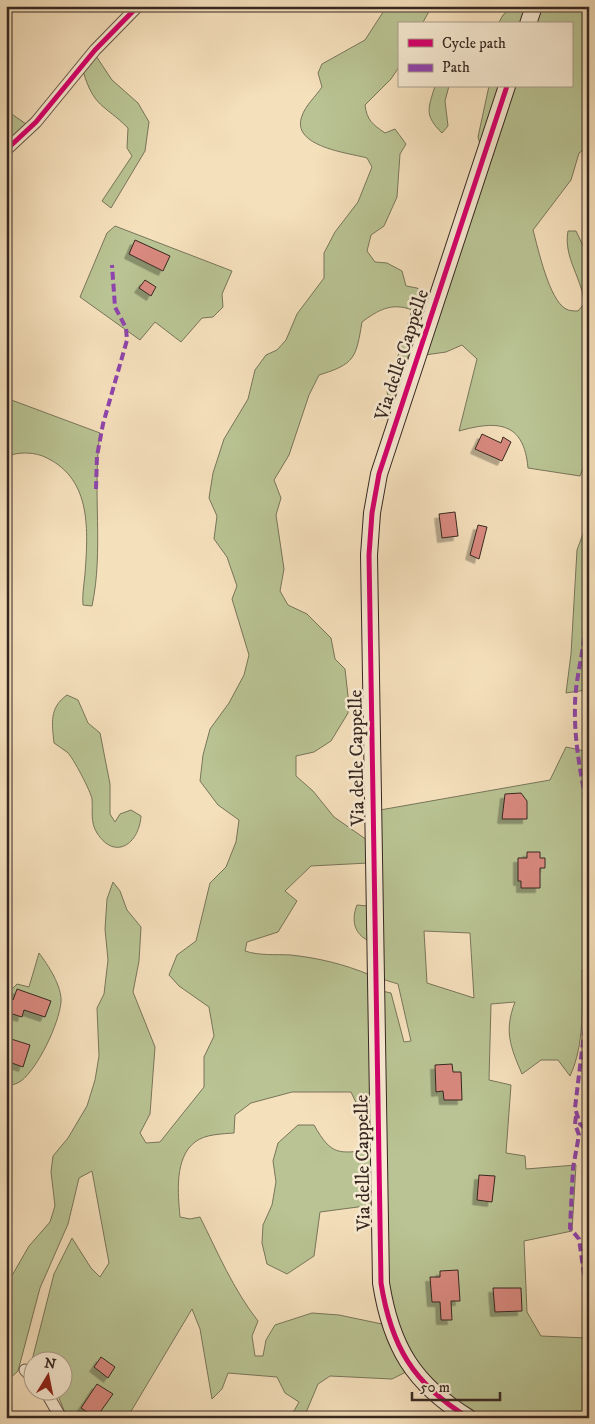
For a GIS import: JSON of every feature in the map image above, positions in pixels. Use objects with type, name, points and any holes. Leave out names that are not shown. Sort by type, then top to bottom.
[{"type":"main road","points":[[529,22],[534,6]]},
{"type":"main road","name":"Via delle Cappelle","points":[[468,1418],[441,1400],[410,1367],[391,1329],[381,1283],[369,555],[372,513],[379,474],[506,88]]},
{"type":"street","points":[[6,150],[36,122],[95,50],[138,6]]},
{"type":"street","points":[[52,1402],[62,1418]]},
{"type":"green space","points":[[387,6],[432,6],[423,22],[398,22],[398,68],[391,79],[365,105],[367,114],[373,124],[385,133],[395,129],[406,144],[400,154],[397,197],[384,226],[371,235],[367,251],[375,262],[387,263],[402,271],[406,286],[417,288],[428,296],[391,408],[387,392],[412,310],[398,307],[386,308],[362,322],[358,344],[352,358],[340,367],[319,375],[309,395],[289,455],[274,480],[281,498],[276,515],[284,569],[280,591],[288,605],[307,614],[331,638],[335,659],[345,669],[348,696],[348,713],[331,741],[314,752],[296,756],[296,776],[313,791],[334,817],[367,840],[368,863],[311,866],[285,891],[297,901],[278,932],[247,942],[245,951],[256,954],[291,955],[321,960],[370,975],[371,1118],[361,1113],[351,1092],[292,1092],[251,1103],[235,1115],[234,1133],[204,1137],[188,1149],[180,1167],[178,1187],[180,1217],[190,1219],[200,1217],[233,1284],[258,1321],[252,1336],[255,1356],[263,1356],[266,1340],[275,1325],[312,1313],[339,1315],[382,1324],[393,1350],[406,1372],[392,1379],[330,1376],[318,1384],[305,1415],[306,1418],[290,1418],[299,1402],[285,1393],[277,1377],[228,1373],[222,1389],[212,1399],[200,1329],[192,1309],[127,1418],[67,1418],[61,1402],[72,1402],[72,1352],[34,1352],[54,1274],[72,1238],[91,1268],[100,1277],[109,1263],[92,1171],[79,1178],[68,1224],[40,1288],[18,1371],[6,1382],[6,1286],[29,1246],[50,1222],[55,1206],[51,1172],[53,1156],[68,1138],[87,1106],[95,1080],[99,1056],[97,1008],[104,994],[108,960],[105,929],[107,899],[113,882],[120,891],[127,910],[141,927],[139,961],[133,992],[155,1047],[150,1114],[140,1133],[146,1143],[160,1142],[204,1087],[204,1057],[214,1036],[209,1007],[179,986],[169,975],[177,955],[196,941],[210,883],[226,867],[236,842],[239,820],[218,805],[200,781],[203,755],[210,729],[229,703],[244,675],[249,655],[232,599],[237,586],[227,557],[214,539],[217,516],[209,498],[213,473],[224,439],[248,399],[255,370],[266,355],[277,350],[286,340],[297,314],[324,278],[324,253],[335,232],[358,202],[372,167],[367,158],[324,147],[313,142],[305,135],[301,126],[302,116],[322,87],[318,73],[322,64],[365,40]]},
{"type":"green space","points":[[540,6],[589,6],[589,146],[579,153],[571,180],[533,230],[549,285],[560,304],[567,310],[578,311],[584,304],[583,295],[568,250],[568,231],[576,231],[589,258],[589,454],[580,476],[528,468],[521,441],[515,433],[507,428],[486,426],[459,431],[477,359],[462,345],[446,352],[425,355],[512,88],[572,88],[572,22],[535,22]]},
{"type":"green space","points":[[513,7],[525,8],[521,22],[499,22],[503,15]]},
{"type":"green space","points":[[96,56],[112,80],[138,103],[149,122],[145,151],[111,208],[102,201],[132,156],[127,148],[128,128],[96,99],[87,83],[83,71]]},
{"type":"green space","points":[[434,88],[448,88],[445,101],[448,126],[442,133],[430,116],[429,106]]},
{"type":"green space","points":[[489,88],[498,88],[480,144],[478,137]]},
{"type":"green space","points":[[6,110],[26,124],[6,142]]},
{"type":"green space","points":[[115,226],[232,271],[222,294],[223,307],[213,317],[202,318],[181,342],[155,322],[140,340],[80,297],[107,233]]},
{"type":"green space","points":[[6,398],[100,433],[97,477],[97,564],[92,606],[83,605],[87,541],[84,508],[80,493],[72,479],[62,468],[47,458],[38,454],[27,453],[6,457]]},
{"type":"green space","points":[[589,518],[589,683],[586,690],[566,693],[571,654],[577,550]]},
{"type":"green space","points":[[67,695],[78,700],[88,723],[100,733],[110,784],[110,814],[115,822],[120,814],[131,810],[141,816],[136,834],[125,845],[111,846],[97,833],[93,821],[92,799],[85,782],[70,755],[54,743],[52,722],[54,711],[61,700]]},
{"type":"green space","points":[[566,747],[589,752],[589,971],[582,970],[582,1024],[578,1051],[570,1076],[558,1060],[541,1060],[522,1074],[514,1055],[509,1030],[515,1002],[491,1004],[489,1080],[511,1085],[506,1153],[525,1156],[526,1169],[576,1165],[572,1231],[524,1241],[527,1312],[541,1336],[587,1338],[589,1418],[483,1418],[452,1399],[422,1372],[401,1337],[388,1292],[382,991],[391,993],[404,1042],[411,1041],[398,984],[382,979],[380,810],[550,780]],"holes":[[[424,931],[470,933],[474,998],[427,983]]]},
{"type":"green space","points":[[357,905],[368,906],[369,941],[360,935],[355,926],[354,916]]},
{"type":"green space","points":[[39,953],[57,983],[61,996],[59,1011],[47,1045],[28,1075],[16,1084],[6,1087],[6,986],[13,988],[17,984],[29,987]]},
{"type":"green space","points":[[298,1125],[314,1125],[326,1143],[337,1151],[372,1150],[373,1205],[320,1212],[314,1256],[287,1274],[267,1264],[262,1243],[263,1225],[272,1205],[276,1182],[273,1161],[278,1143]]},
{"type":"building","points":[[135,240],[170,256],[163,271],[129,254]]},
{"type":"building","points":[[145,280],[156,287],[151,296],[139,288]]},
{"type":"building","points":[[482,434],[501,443],[503,437],[511,442],[502,461],[475,449]]},
{"type":"building","points":[[455,512],[458,536],[442,538],[439,514]]},
{"type":"building","points":[[478,525],[487,527],[479,559],[470,555]]},
{"type":"building","points":[[521,793],[527,801],[527,819],[502,819],[505,794]]},
{"type":"building","points":[[527,852],[540,852],[540,858],[545,858],[545,868],[540,868],[540,888],[521,888],[521,881],[518,881],[518,858],[527,858]]},
{"type":"building","points":[[17,989],[51,1001],[45,1017],[24,1010],[22,1017],[6,1012],[6,997],[13,1000]]},
{"type":"building","points":[[8,1038],[30,1045],[23,1067],[6,1061]]},
{"type":"building","points":[[452,1064],[453,1072],[461,1072],[462,1100],[444,1100],[443,1091],[436,1092],[435,1065]]},
{"type":"building","points":[[479,1175],[495,1176],[492,1202],[477,1200]]},
{"type":"building","points":[[458,1270],[460,1301],[451,1301],[452,1320],[441,1320],[440,1302],[432,1302],[430,1277],[440,1277],[440,1271]]},
{"type":"building","points":[[493,1288],[521,1288],[522,1311],[495,1312]]},
{"type":"building","points":[[101,1357],[115,1367],[108,1378],[94,1367]]},
{"type":"building","points":[[97,1384],[113,1394],[96,1418],[81,1408]]},
{"type":"marked path","points":[[96,489],[97,456],[103,424],[127,340],[126,328],[115,307],[112,265]]},
{"type":"marked path","points":[[589,554],[585,572],[585,630],[575,706],[577,748],[589,817]]},
{"type":"marked path","points":[[589,992],[575,1108],[580,1124],[589,1132]]},
{"type":"marked path","points":[[576,1116],[575,1124],[579,1135],[573,1168],[570,1228],[579,1239],[589,1310]]},
{"type":"cycle path","points":[[6,150],[36,122],[95,50],[138,6]]},
{"type":"cycle path","points":[[469,1418],[433,1391],[419,1377],[408,1361],[398,1344],[391,1326],[381,1283],[369,555],[372,513],[379,474],[506,88]]}]
